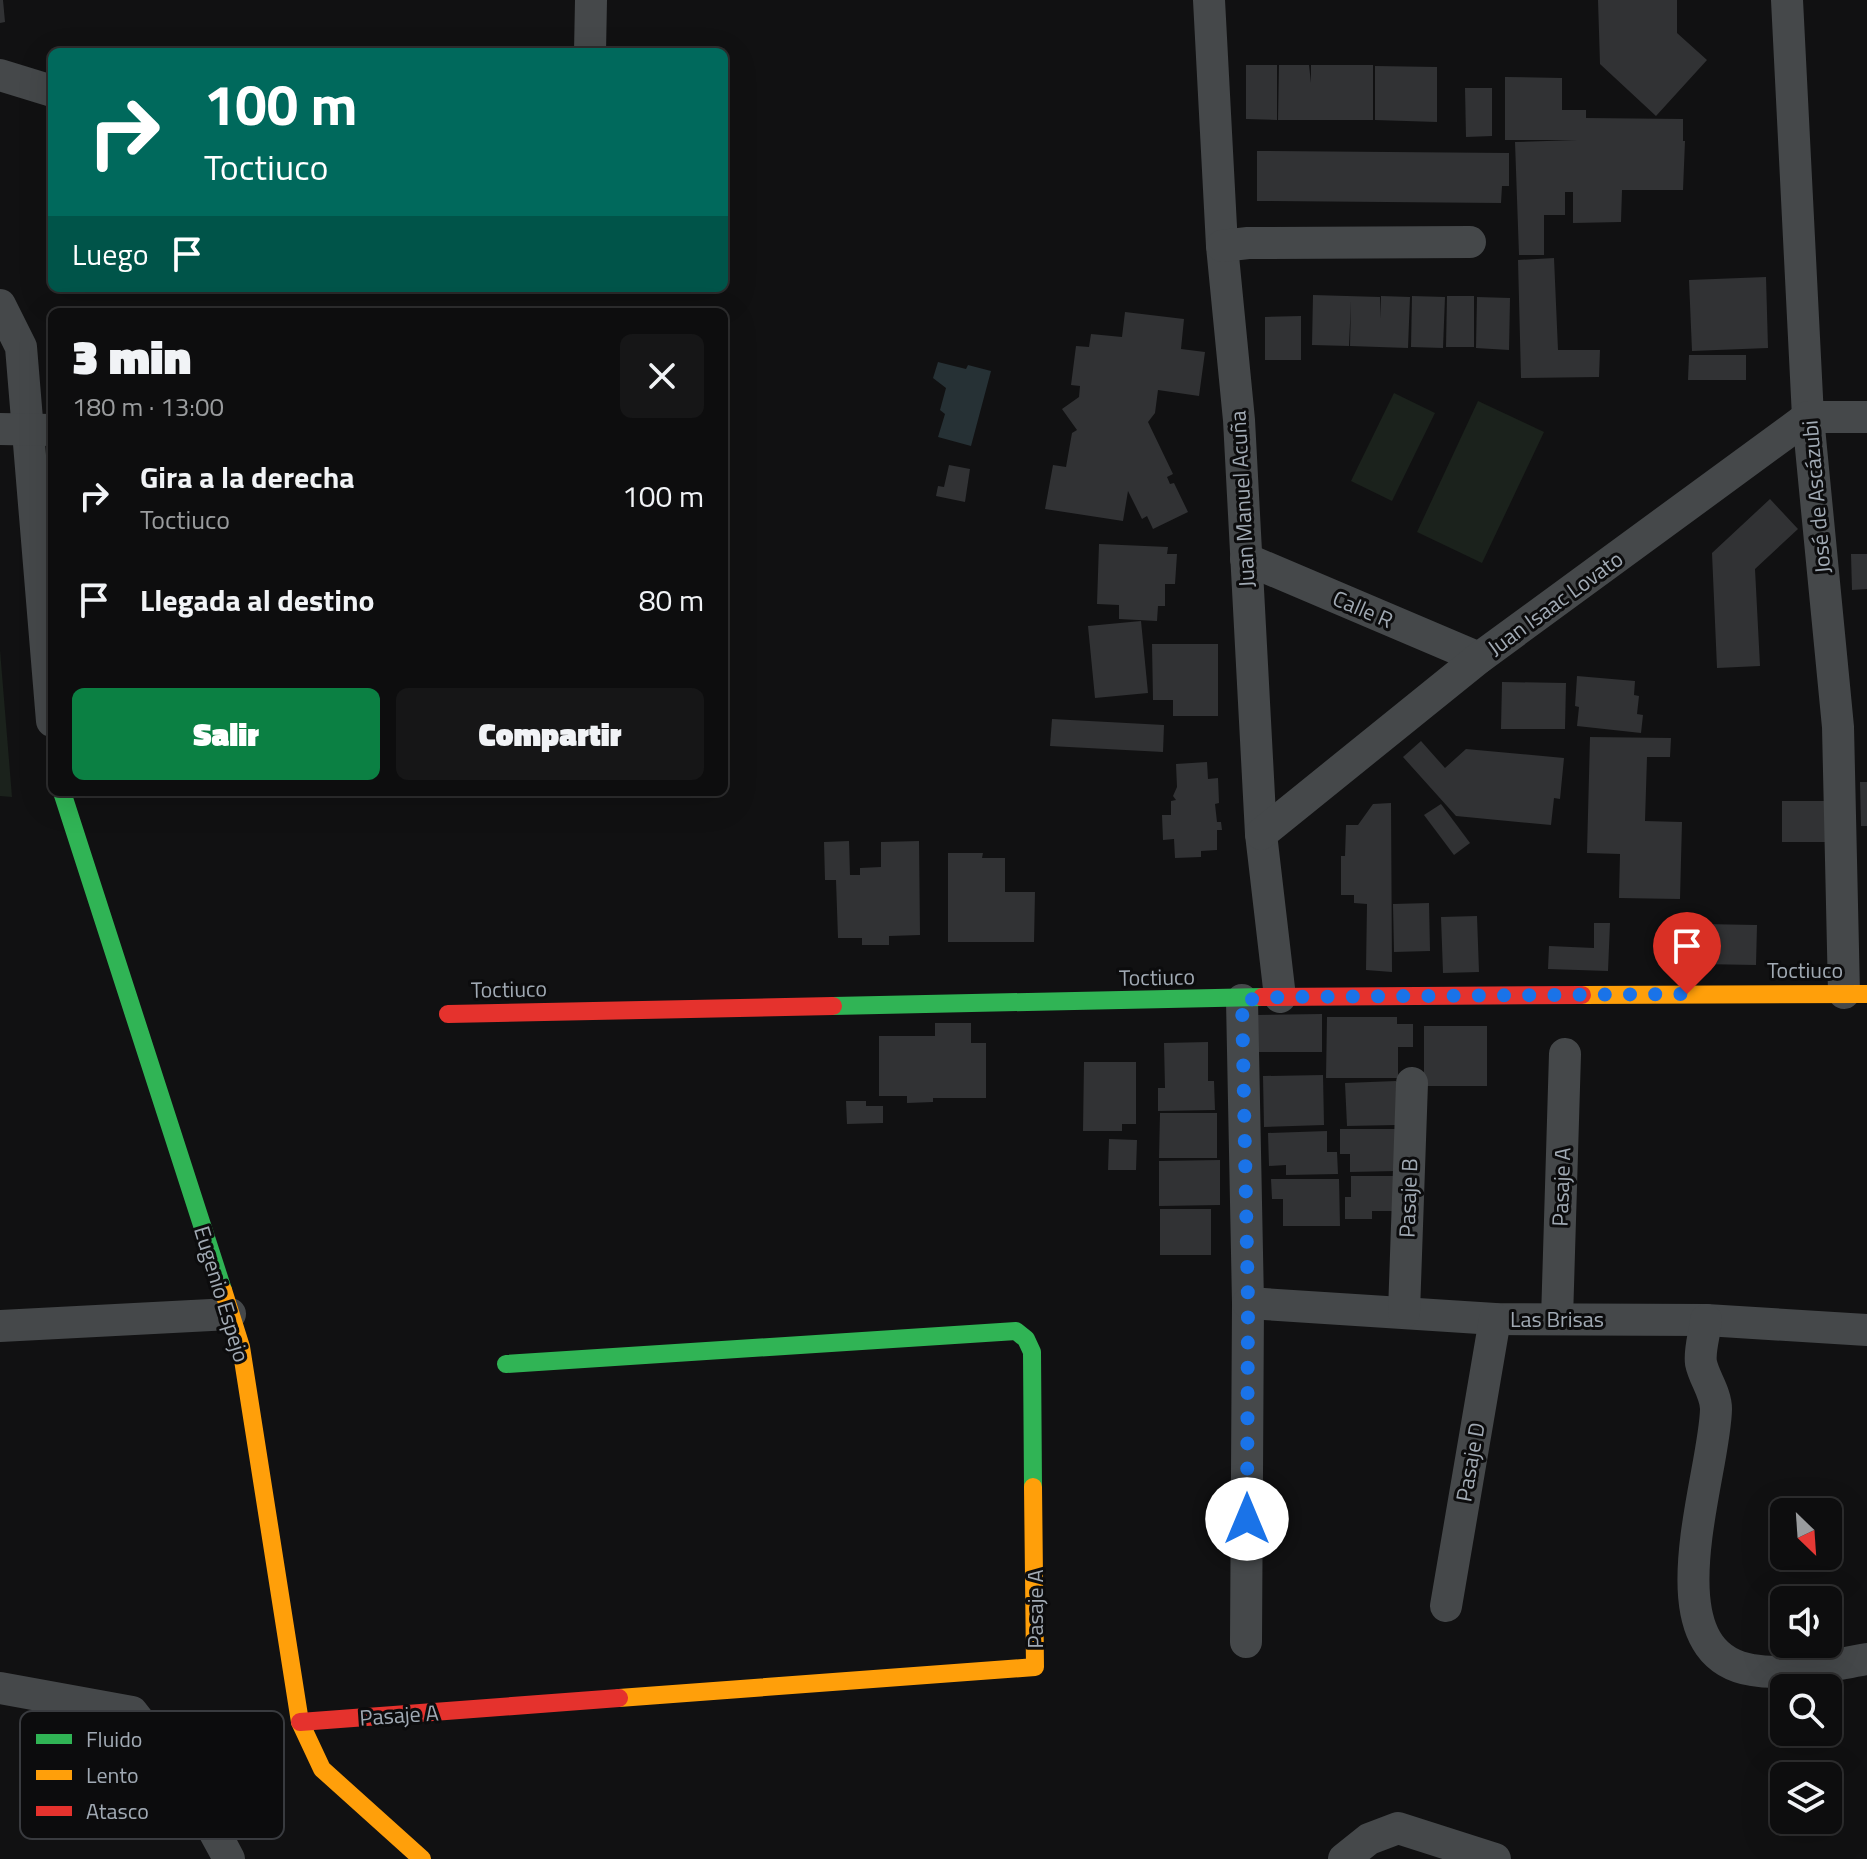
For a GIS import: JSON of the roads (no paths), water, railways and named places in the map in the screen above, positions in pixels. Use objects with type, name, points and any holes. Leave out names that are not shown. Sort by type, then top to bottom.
[{"type":"street","points":[[590,48],[591,0]]},
{"type":"street","name":"Juan Manuel Acuña","points":[[1209,0],[1222,246],[1239,420],[1261,834],[1280,997]]},
{"type":"street","name":"José de Ascázubi","points":[[1787,0],[1808,417],[1838,727],[1856,994]]},
{"type":"street","points":[[0,75],[48,90]]},
{"type":"street","points":[[1222,246],[1248,243],[1470,242]]},
{"type":"street","points":[[0,305],[21,347],[48,674]]},
{"type":"street","points":[[1808,417],[1867,417]]},
{"type":"street","name":"Juan Isaac Lovato","points":[[1261,834],[1479,658],[1808,417]]},
{"type":"street","name":"Calle R","points":[[1246,559],[1479,658]]},
{"type":"street","name":"Eugenio Espejo","points":[[63,796],[241,1347],[300,1722],[322,1769],[422,1859]]},
{"type":"street","name":"Toctiuco","points":[[448,1014],[1280,997],[1856,994]]},
{"type":"street","points":[[1242,1000],[1248,1303],[1246,1642]]},
{"type":"street","name":"Pasaje A","points":[[1557,1319],[1565,1054]]},
{"type":"street","name":"Pasaje B","points":[[1404,1312],[1412,1083]]},
{"type":"street","name":"Las Brisas","points":[[1248,1303],[1495,1319],[1706,1320],[1867,1330]]},
{"type":"street","points":[[0,1326],[230,1314]]},
{"type":"street","name":"Pasaje D","points":[[1446,1606],[1495,1319]]},
{"type":"street","points":[[1706,1320],[1701,1362],[1716,1407],[1692,1564],[1704,1639],[1714,1654],[1728,1664],[1753,1671],[1781,1671],[1867,1659]]},
{"type":"street","name":"Pasaje A","points":[[300,1722],[1035,1667],[1032,1352],[1026,1339],[1016,1331],[506,1364]]},
{"type":"street","points":[[0,1688],[126,1711]]},
{"type":"street","points":[[1344,1859],[1369,1839],[1398,1828],[1495,1859]]},
{"type":"street","points":[[219,1839],[229,1859]]}]
